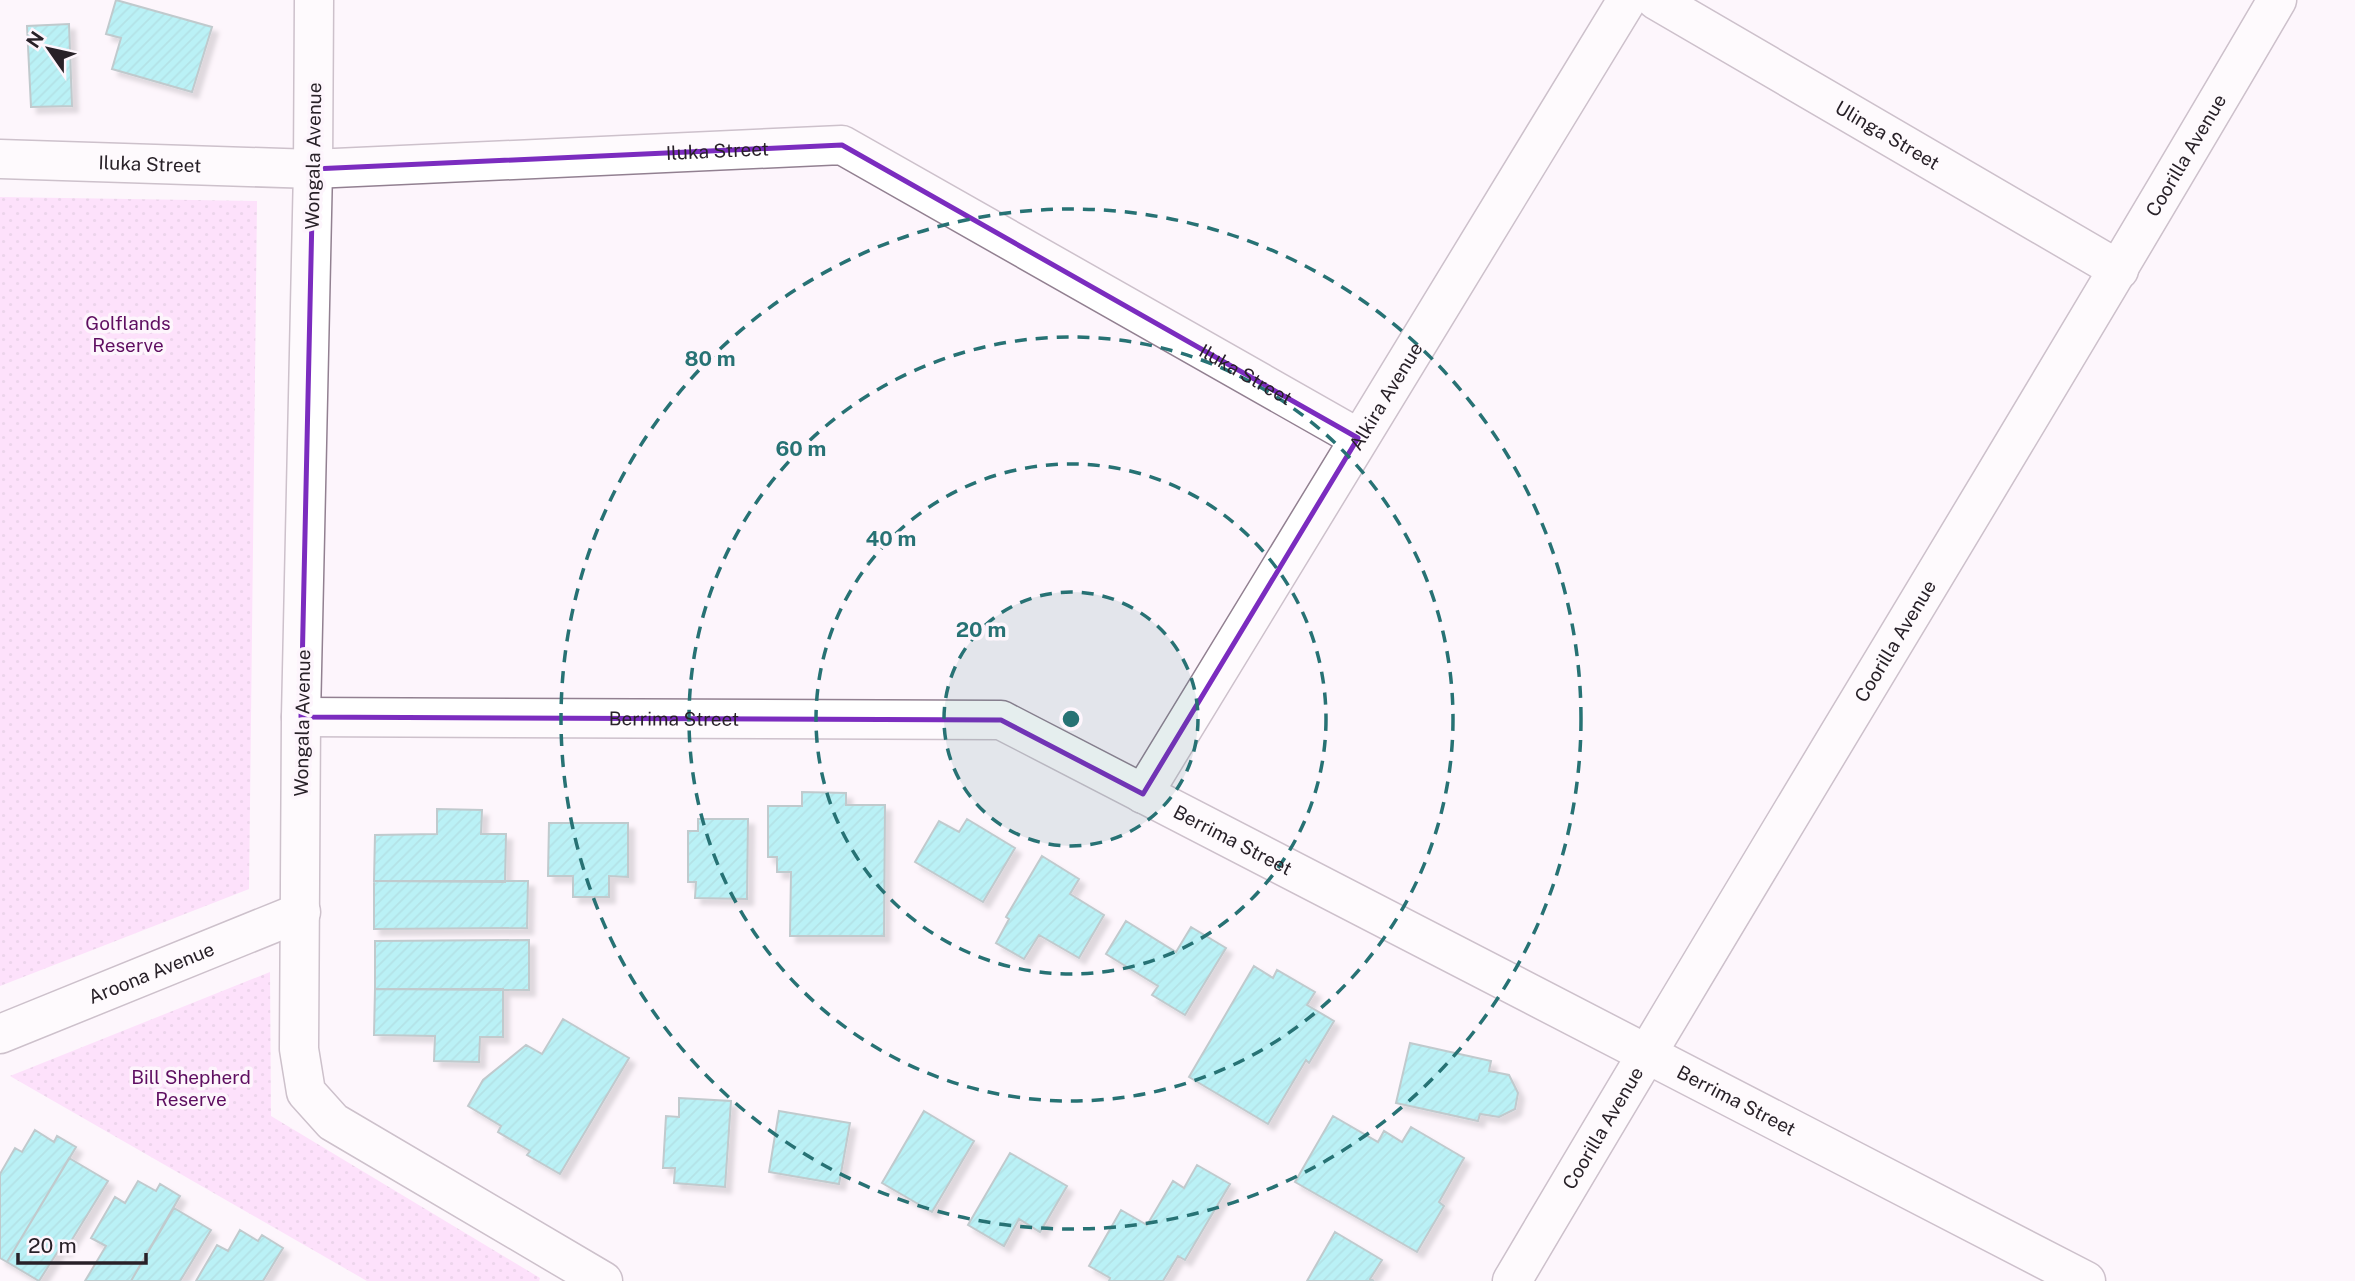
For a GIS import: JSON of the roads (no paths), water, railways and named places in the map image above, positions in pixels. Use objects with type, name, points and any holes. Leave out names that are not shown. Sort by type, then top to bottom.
[{"type":"street","name":"Wongala Avenue","points":[[314,0],[301,717],[299,1049],[306,1092],[333,1122],[603,1281]]},
{"type":"street","name":"Alkira Avenue","points":[[1143,794],[1627,0]]},
{"type":"street","name":"Ulinga Street","points":[[1656,0],[2119,270]]},
{"type":"street","name":"Coorilla Avenue","points":[[1512,1281],[2119,270],[2277,0]]},
{"type":"street","name":"Iluka Street","points":[[0,159],[313,169],[842,145],[1359,439]]},
{"type":"street","name":"Berrima Street","points":[[301,717],[1001,720],[2086,1281]]},
{"type":"street","name":"Aroona Avenue","points":[[0,1034],[301,912]]},
{"type":"park label","name":"Golflands Reserve","points":[[128,334]]},
{"type":"park label","name":"Bill Shepherd Reserve","points":[[191,1088]]}]
